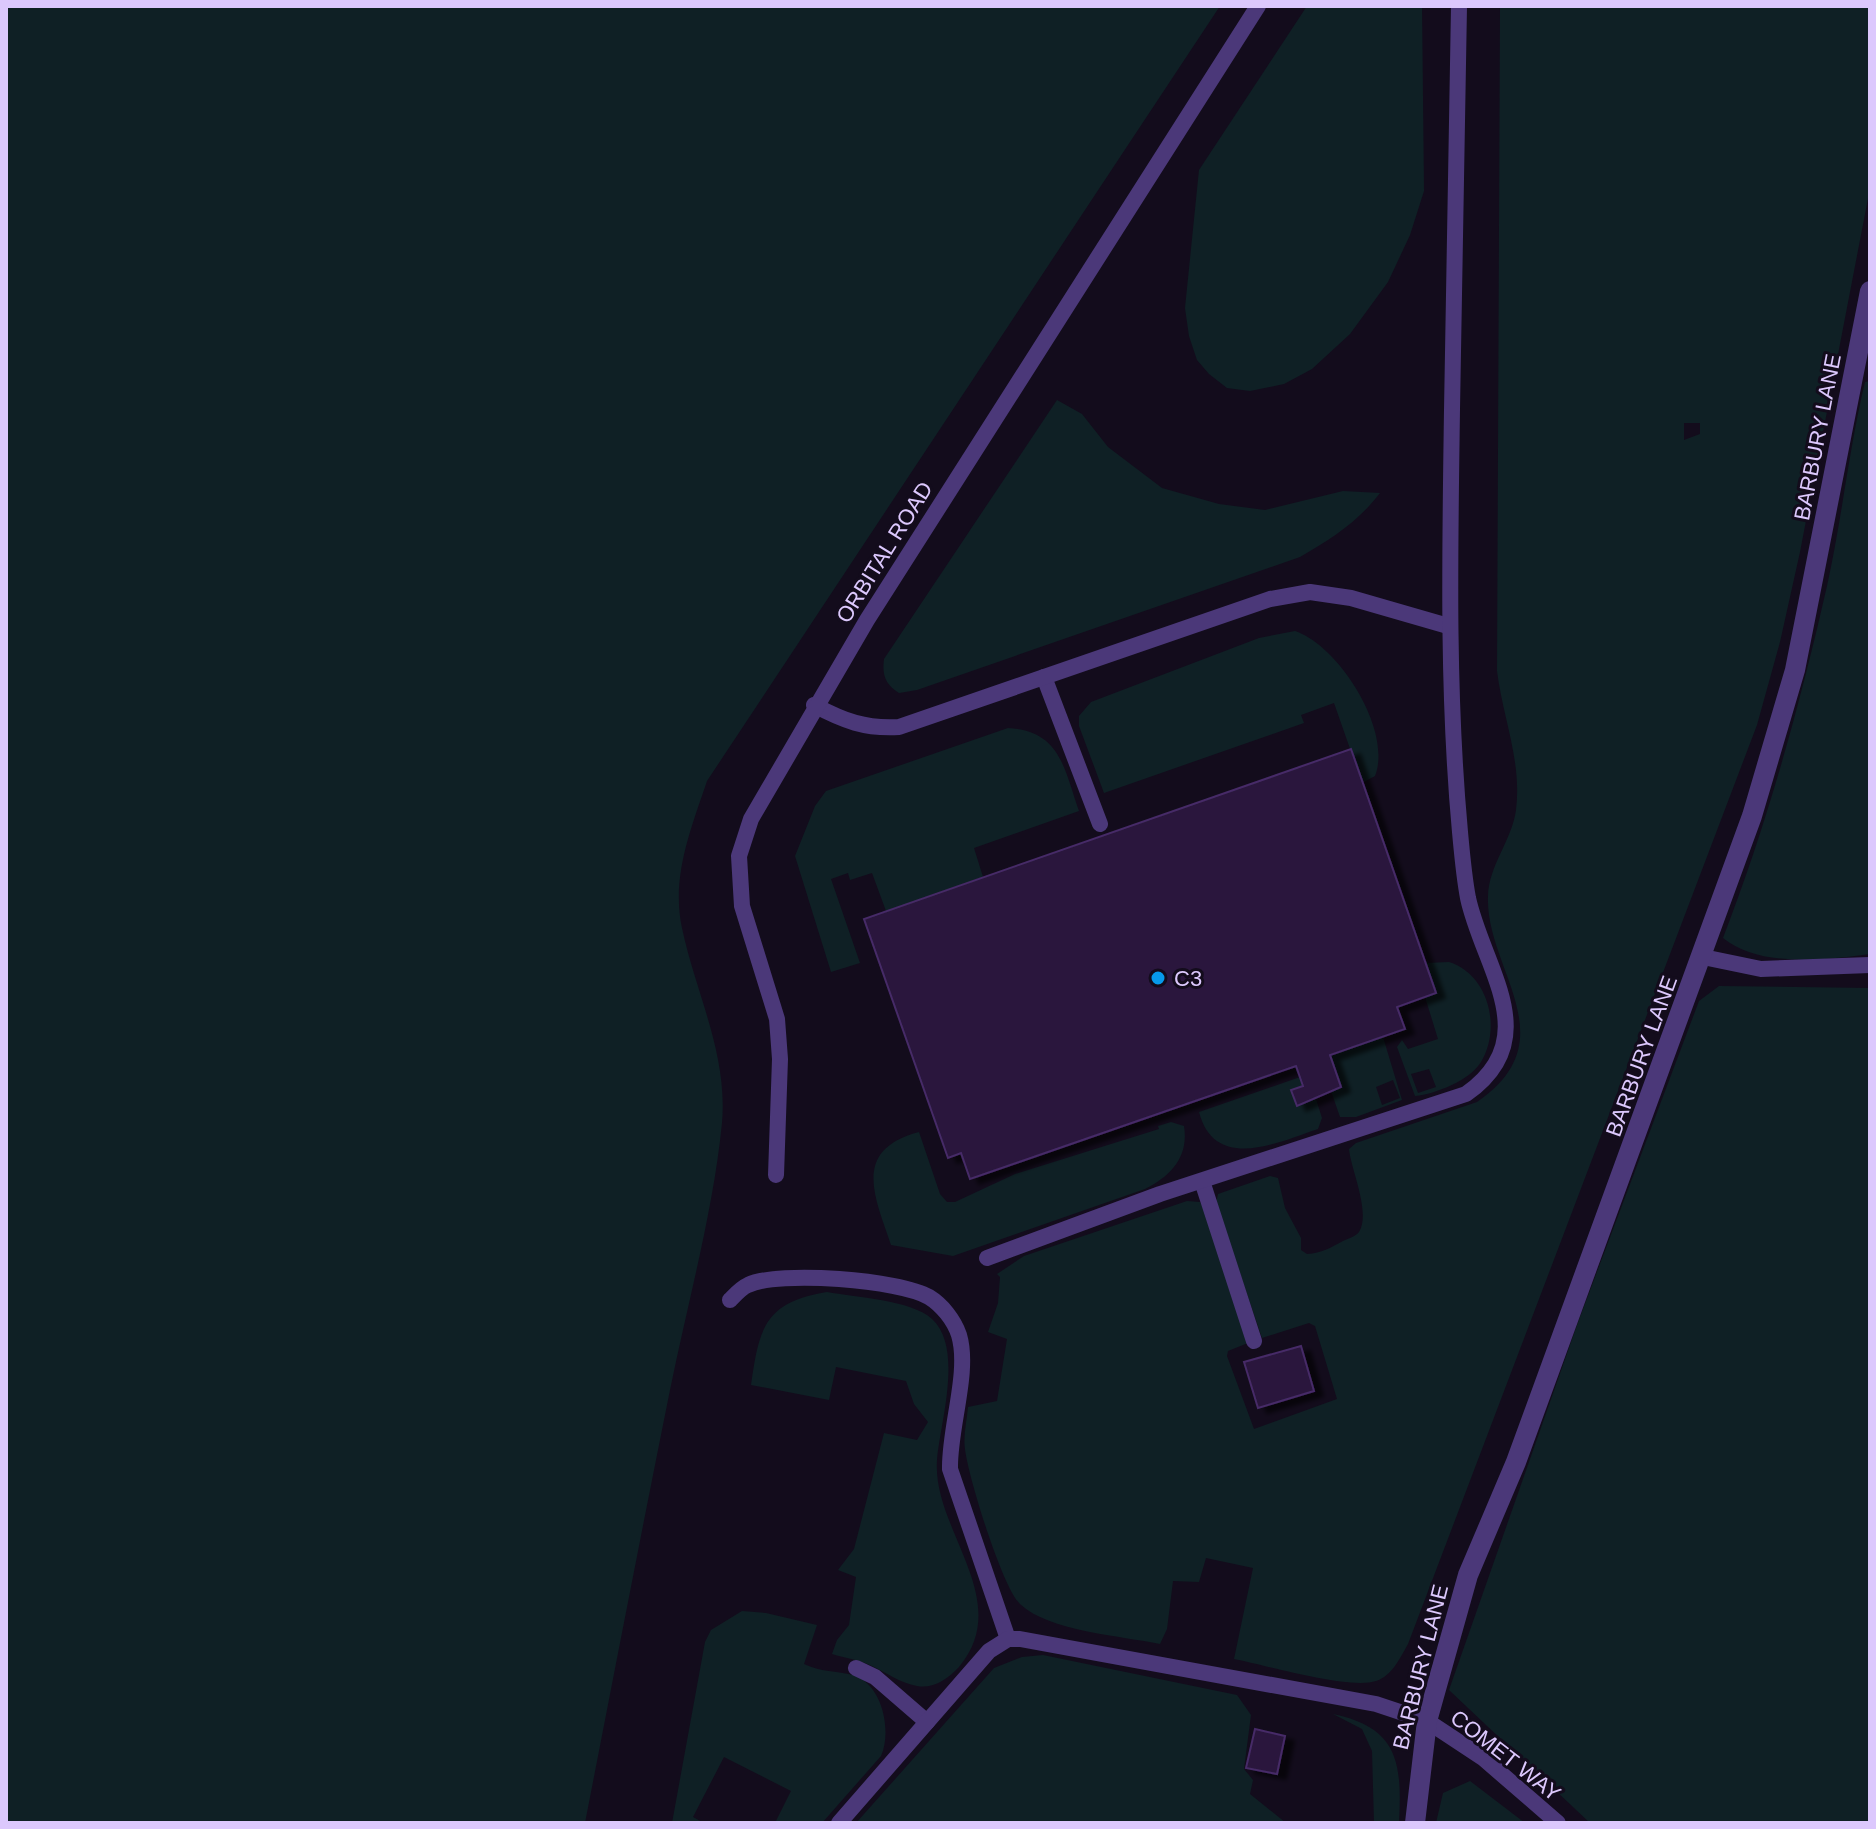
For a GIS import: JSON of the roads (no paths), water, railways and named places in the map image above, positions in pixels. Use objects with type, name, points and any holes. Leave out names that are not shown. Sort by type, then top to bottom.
[{"type":"street","name":"BARBURY LANE","points":[[1415,1823],[1427,1721],[1468,1575],[1516,1462],[1752,816],[1795,670],[1863,359],[1870,291]]},
{"type":"lane","name":"ORBITAL ROAD","points":[[776,1175],[780,1059],[777,1019],[742,906],[739,856],[751,819],[814,705],[1258,6]]},
{"type":"lane","points":[[987,1258],[1019,1243],[1466,1094],[1492,1071],[1501,1054],[1506,1037],[1506,1015],[1468,899],[1463,859],[1448,626],[1459,6]]},
{"type":"lane","points":[[814,705],[848,723],[872,729],[899,727],[1270,599],[1310,592],[1351,598],[1448,626]]},
{"type":"lane","points":[[1044,677],[1100,824]]},
{"type":"lane","points":[[1703,957],[1761,969],[1870,965]]},
{"type":"lane","points":[[1202,1181],[1254,1341]]},
{"type":"lane","points":[[730,1300],[746,1285],[771,1278],[812,1277],[908,1289],[930,1297],[951,1318],[959,1336],[961,1364],[949,1447],[950,1469],[1008,1639],[989,1651],[839,1823]]},
{"type":"lane","name":"COMET WAY","points":[[1008,1639],[1376,1704],[1427,1721],[1483,1758],[1558,1823]]},
{"type":"lane","points":[[856,1668],[875,1677],[927,1722]]},
{"type":"place","name":"C3","points":[[1158,978]]}]
